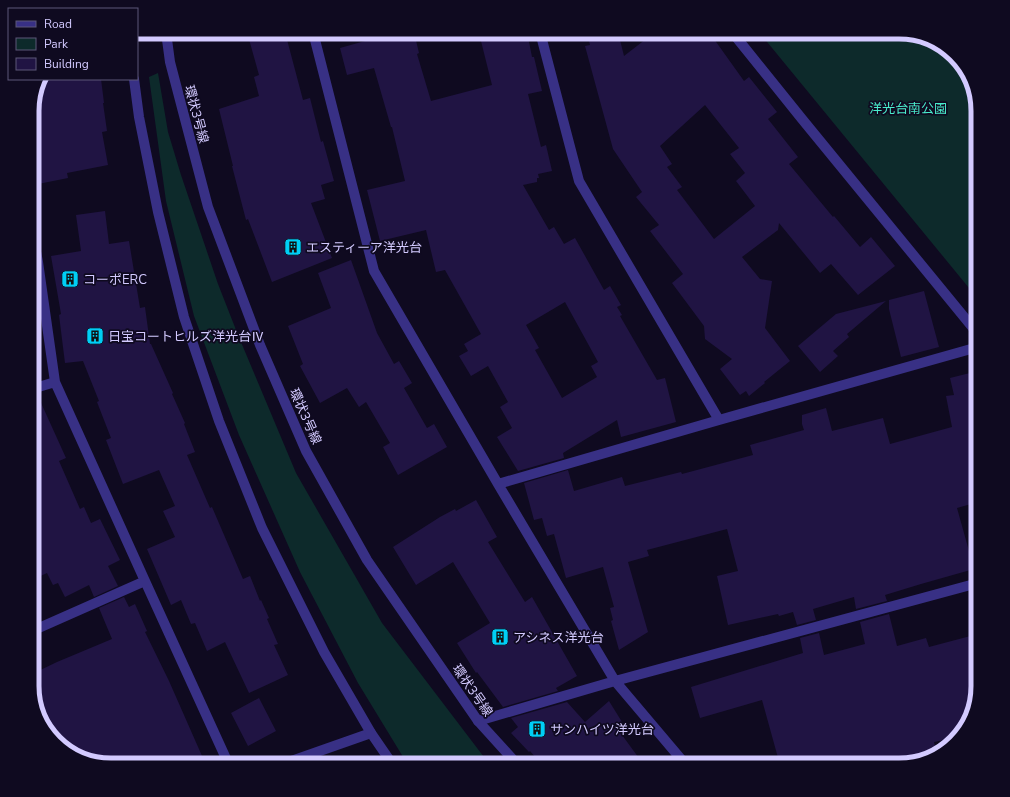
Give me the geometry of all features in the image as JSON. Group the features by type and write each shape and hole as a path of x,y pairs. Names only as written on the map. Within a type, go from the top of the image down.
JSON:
{"street":[{"name":"環状3号線","path":"167,39 170,62 208,207 260,345 306,451 367,560 478,721 512,758"},
{"path":"315,39 374,271 615,681 680,758"},
{"path":"542,39 579,181 719,420"},
{"path":"738,39 971,325"},
{"path":"134,80 139,117 158,212 184,317 219,421 262,528 324,652 371,732 388,758"},
{"path":"39,269 55,382 226,758"},
{"path":"498,484 971,349"},
{"path":"39,387 55,382"},
{"path":"39,628 145,581"},
{"path":"478,721 615,681 971,585"},
{"path":"299,758 371,732"}],"green space":[{"name":"洋光台南公園","path":"765,39 913,40 931,46 953,63 966,83 971,106 971,290"},
{"path":"158,73 168,132 218,284 296,473 382,623 485,758 404,758 358,683 300,572 239,435 194,316 166,201 149,77"}],"building":[{"path":"249,39 287,39 303,100 310,98 321,142 323,141 334,181 321,185 325,199 311,203 332,258 272,282 248,219 246,220 219,109 259,96 254,77 259,75"},
{"path":"372,39 416,39 419,53 417,54 431,101 492,85 481,41 489,39 528,39 542,91 528,94 541,147 546,145 552,171 538,174 539,178 537,178 537,182 523,185 549,230 554,227 564,244 575,238 604,290 610,286 621,305 617,307 622,315 620,316 657,380 665,378 676,422 621,437 617,420 563,453 564,458 518,471 497,437 512,428 500,407 508,402 488,366 471,376 459,356 468,351 464,344 481,334 445,270 436,272 426,230 380,241 367,190 405,181 392,127 374,68 347,75 340,48","holes":["565,302 598,362 591,366 597,377 562,398 535,350 539,348 526,325"]},
{"path":"589,39 620,39 624,56 646,39 714,39 744,81 749,77 777,112 768,119 798,157 789,164 860,247 871,237 895,266 858,295 831,264 820,273 779,223 778,230 742,257 760,279 772,281 765,328 790,361 749,396 746,391 740,395 720,369 732,359 705,339 704,326 672,283 683,274 650,231 659,225 636,197 642,192 613,149 585,46 590,45","holes":["705,105 739,148 730,154 745,173 736,181 755,206 714,239 677,190 682,187 667,167 672,164 660,146"]},
{"path":"46,80 101,80 107,131 102,132 108,165 67,173 68,178 39,184 39,106 44,83"},
{"path":"105,211 109,244 129,241 140,308 145,307 150,344 173,393 172,394 185,423 184,424 195,452 187,455 210,508 212,507 243,579 250,576 269,618 267,619 278,644 274,645 288,675 249,693 225,642 207,651 195,623 191,624 181,600 171,605 147,549 175,537 163,511 175,506 159,470 123,484 106,440 111,438 97,402 99,401 83,361 65,363 59,315 61,314 51,256 81,251 76,215"},
{"path":"351,260 377,333 394,364 399,361 412,383 404,388 427,428 434,424 447,447 398,475 383,447 390,443 366,402 359,407 347,388 320,403 300,366 303,364 288,326 331,308 318,273"},
{"path":"924,291 939,347 901,357 889,309 889,300"},
{"path":"886,301 847,334 849,337 833,351 838,356 820,372 798,346 836,314"},
{"path":"971,373 971,504 957,508 971,558 971,570 885,595 887,601 856,609 854,597 813,609 816,620 797,625 793,612 728,625 717,576 738,571 727,529 647,550 649,556 628,562 648,632 619,650 611,621 613,620 610,608 614,607 603,567 566,578 554,534 547,536 542,518 534,520 524,483 568,470 574,491 622,477 625,486 681,472 682,474 753,455 750,445 804,430 802,415 826,408 832,431 883,418 890,444 952,427 946,396 954,395 950,378"},
{"path":"39,398 66,458 59,461 80,509 84,507 91,523 100,519 120,560 108,566 118,586 94,597 89,585 65,597 58,583 53,585 47,573 39,577"},
{"path":"476,500 497,537 488,542 525,602 532,597 577,676 556,688 558,691 503,707 477,672 476,673 457,643 490,623 453,562 416,585 393,547 440,517 455,509 456,511"},
{"path":"124,597 129,607 135,604 147,631 145,632 169,681 203,758 97,757 83,753 67,743 54,730 46,718 41,705 39,671 112,639 99,608"},
{"path":"889,614 897,646 926,638 929,647 971,636 971,691 966,714 956,730 948,739 934,742 935,748 927,753 904,758 778,758 762,700 700,718 691,687 803,653 800,638 819,633 824,655 865,644 860,622"},
{"path":"259,698 276,731 248,746 231,713"},
{"path":"609,701 627,730 622,735 639,758 536,758 511,733 518,727 511,718 567,702 585,722"}],"place":[{"name":"エスティーア洋光台","path":"293,247"},
{"name":"コーポERC","path":"70,279"},
{"name":"日宝コートヒルズ洋光台Ⅳ","path":"95,336"},
{"name":"アシネス洋光台","path":"500,637"},
{"name":"サンハイツ洋光台","path":"537,729"}]}
